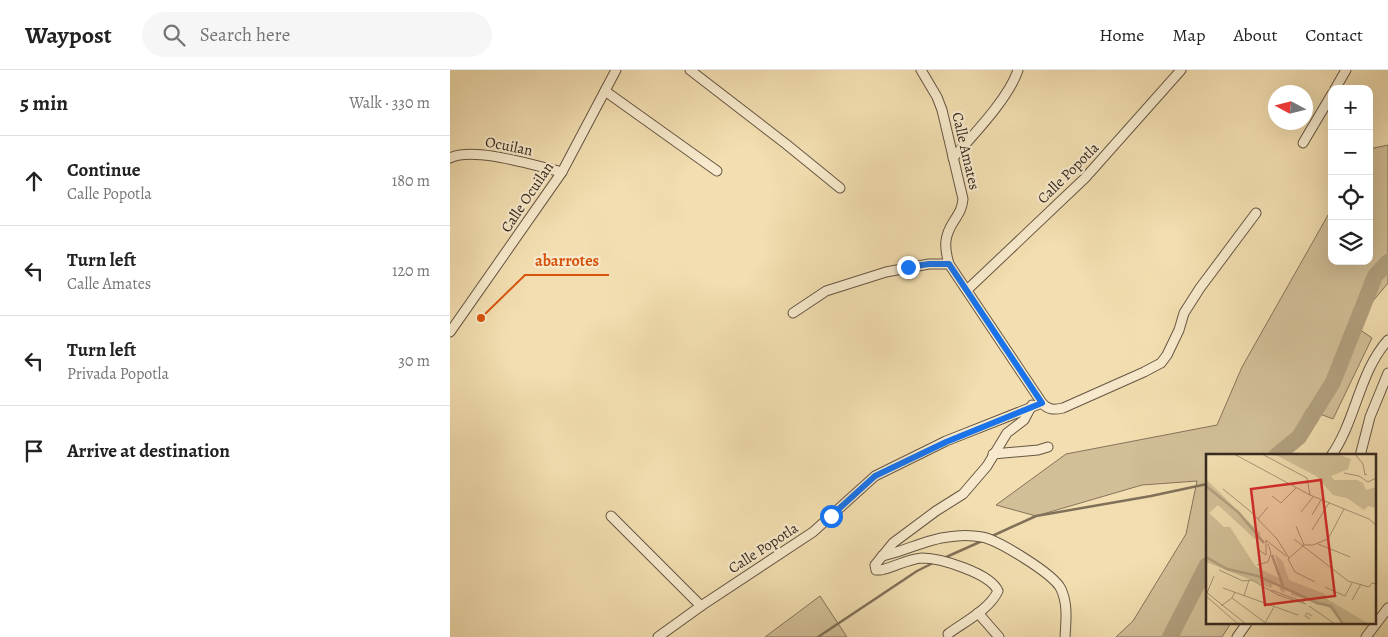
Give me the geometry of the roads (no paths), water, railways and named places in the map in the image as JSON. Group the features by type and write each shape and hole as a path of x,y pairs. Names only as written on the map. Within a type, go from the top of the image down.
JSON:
{"street":[{"name":"Calle Ocuilan","path":"450,332 562,172 616,70"},
{"path":"690,70 840,188"},
{"path":"953,158 1012,86 1018,70"},
{"name":"Calle Popotla","path":"967,290 1085,178 1182,70"},
{"path":"1337,85 1346,70"},
{"name":"Calle Amates","path":"924,71 942,110 963,199 962,206 945,238 945,251 949,264 1037,404"},
{"path":"605,91 717,171"},
{"path":"1303,143 1328,101"},
{"name":"Ocuilan","path":"451,156 479,154 562,172"},
{"path":"948,634 978,613 993,599 998,591 989,581 957,566 921,558 878,570 875,564 893,543 936,511 964,494 987,466 1006,434 1024,420 1037,404 1057,410 1161,363 1179,330 1184,313 1200,288 1256,213"},
{"path":"793,314 826,291 886,272 929,264 949,264"},
{"path":"1332,454 1351,417 1373,362 1388,340"},
{"path":"1361,454 1370,417 1388,373"},
{"name":"Calle Popotla","path":"658,637 701,606 813,532 875,476 946,442 1037,404"},
{"path":"993,454 1038,450 1048,447"},
{"path":"611,516 701,606"},
{"path":"882,556 947,536 984,537 998,543 1049,575 1060,586 1065,598 1067,614 1065,637"},
{"path":"1378,615 1388,608"},
{"path":"978,613 999,637"},
{"path":"1237,637 1246,624"},
{"path":"1366,637 1373,624"}],"waterway":[{"path":"1278,454 1299,437 1333,382 1375,276 1388,262"},
{"path":"990,537 1036,516 1206,484"},
{"path":"944,558 982,541"},
{"path":"818,637 917,571 935,562"},
{"path":"1170,637 1206,567"}],"place":[{"name":"abarrotes","path":"481,318"}]}
